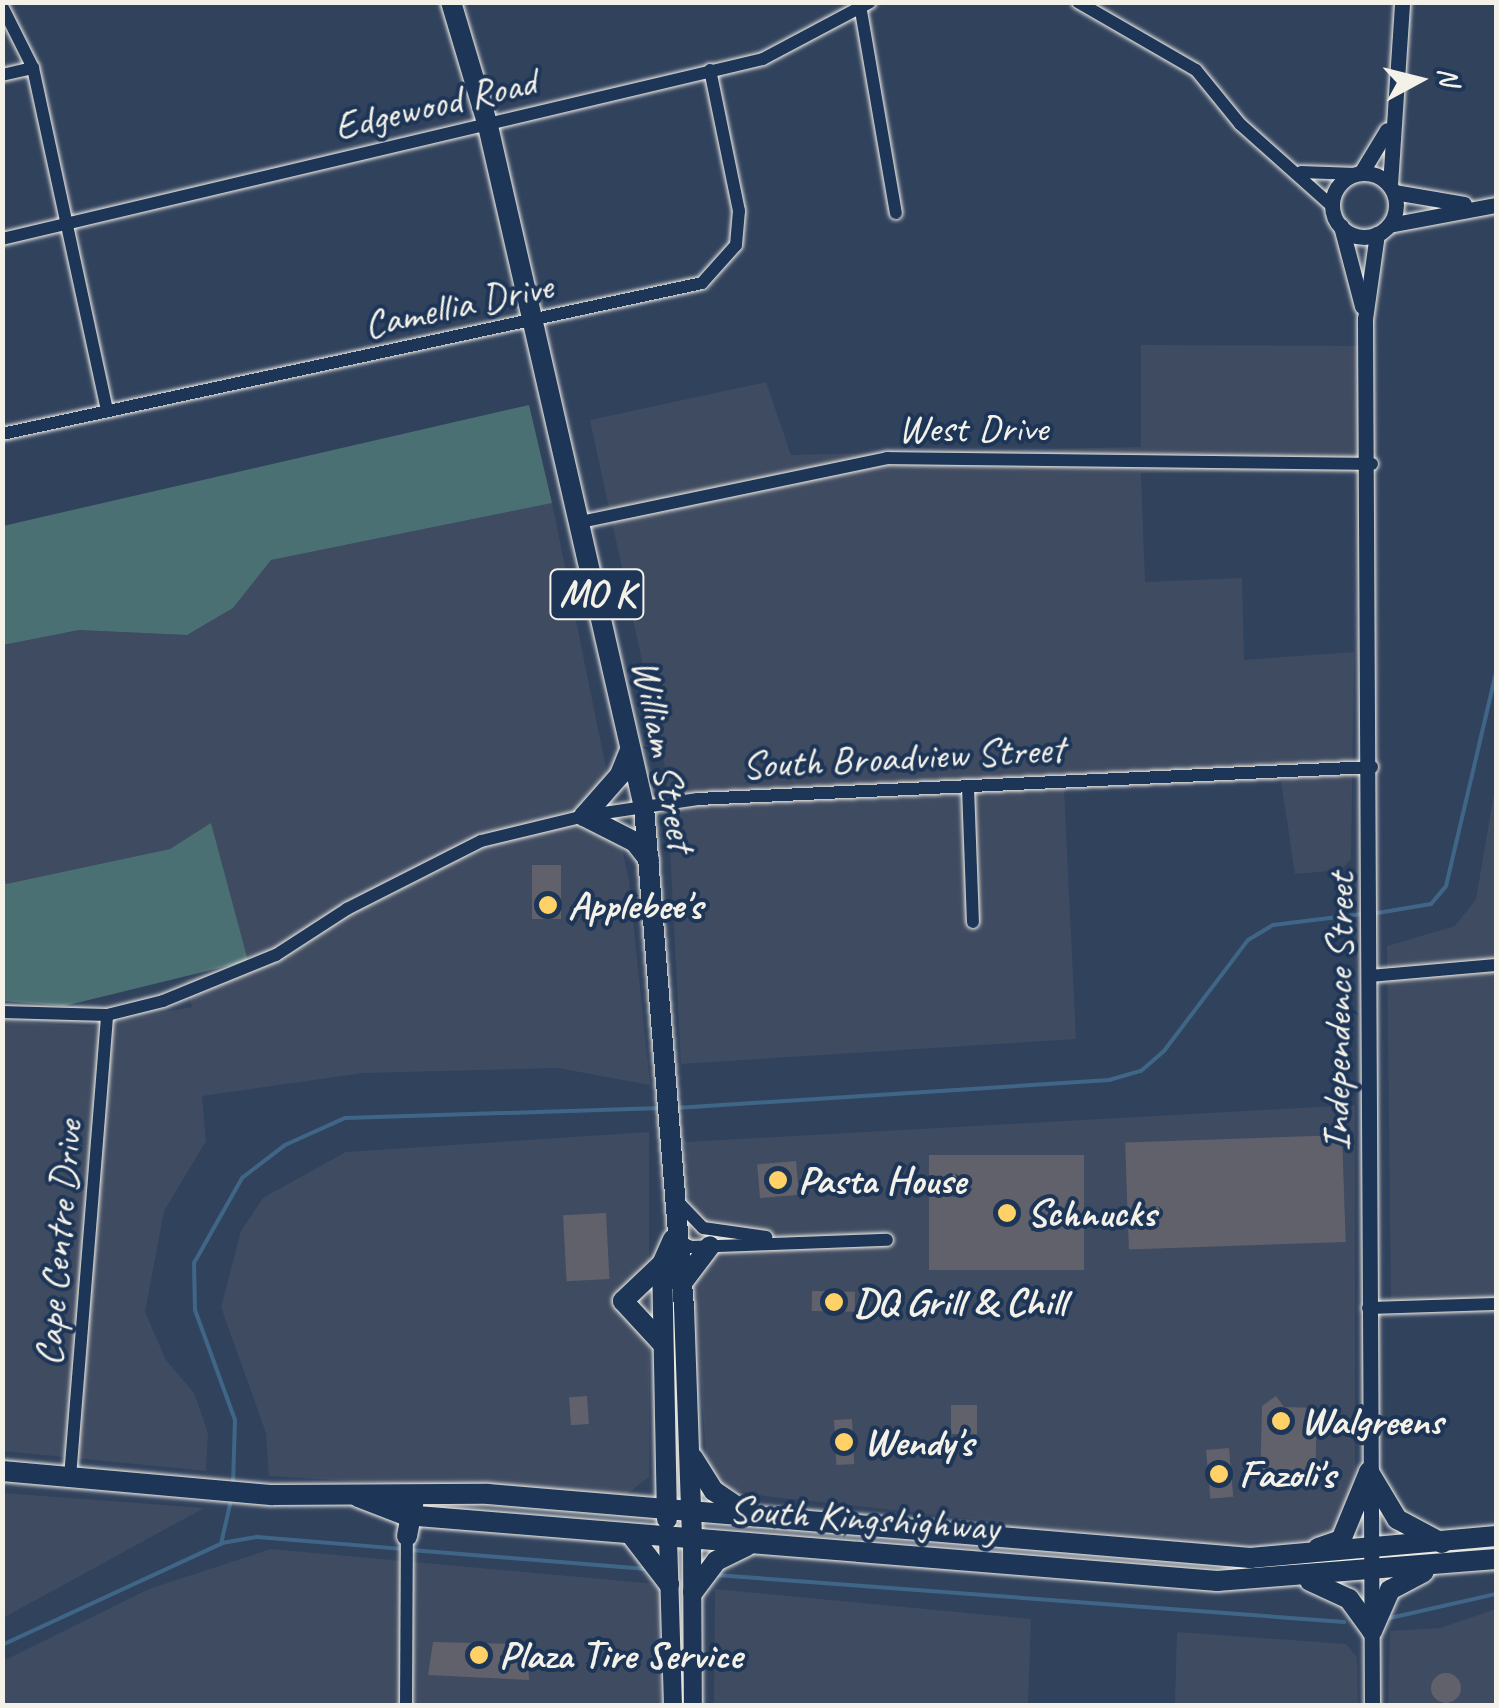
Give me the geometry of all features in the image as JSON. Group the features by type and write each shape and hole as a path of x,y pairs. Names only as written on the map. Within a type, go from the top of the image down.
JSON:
{"main road":[{"name":"William Street","path":"451,2 488,126 644,807 666,1068 672,1238 682,1284 691,1453 693,1706"},
{"path":"631,748 620,775 584,816 635,842 650,861"},
{"name":"William Street","path":"672,1238 662,1264 662,1343 673,1706"},
{"path":"682,1284 710,1246"},
{"path":"662,1264 623,1301 650,1322 662,1343"},
{"path":"691,1453 714,1491 754,1517"},
{"path":"622,1505 654,1486 666,1465"},
{"name":"South Kingshighway","path":"2,1471 273,1495 358,1497 436,1492 692,1510 1184,1554 1296,1555 1369,1561"},
{"path":"1369,1472 1397,1518 1444,1544"},
{"path":"1296,1555 1340,1540 1369,1472"},
{"path":"406,1525 436,1492"},
{"name":"South Kingshighway","path":"358,1497 406,1525 431,1517 1217,1581 1296,1578 1369,1561"},
{"path":"630,1534 669,1584"},
{"path":"1369,1561 1496,1536"},
{"path":"693,1592 716,1561 752,1544"},
{"path":"1369,1561 1440,1566 1496,1559"},
{"path":"1372,1631 1390,1590 1440,1566"},
{"path":"1296,1578 1349,1599 1372,1631"}],"street":[{"path":"1078,2 1196,70 1240,124 1299,172 1333,207 1341,226 1362,237 1492,205"},
{"path":"1383,230 1392,188 1392,117 1402,2"},
{"path":"2,6 33,68 107,411"},
{"name":"Edgewood Road","path":"2,239 763,59 865,7"},
{"path":"865,7 896,213"},
{"path":"2,75 33,68"},
{"name":"Camellia Drive","path":"2,434 534,324 702,283 722,266 736,245 740,210 710,70"},
{"path":"1333,207 1342,182 1358,173 1392,117"},
{"path":"1299,172 1358,173 1392,188 1492,205"},
{"name":"Independence Street","path":"1341,226 1366,319 1372,464 1368,1308 1372,1706"},
{"name":"Independence Street","path":"1366,319 1383,230"},
{"name":"West Drive","path":"581,522 887,458 1372,464"},
{"name":"South Broadview Street","path":"2,1012 107,1015 226,980 481,842 584,816 644,807 1372,766"},
{"path":"968,787 973,922"},
{"path":"1370,976 1496,965"},
{"name":"Cape Centre Drive","path":"70,1476 107,1015"},
{"path":"671,1192 702,1228 773,1240"},
{"path":"672,1238 710,1246 773,1240 887,1240"},
{"path":"1368,1308 1496,1304"},
{"path":"406,1525 406,1706"}],"shaded area":[{"path":"1141,345 1358,346 1360,471 1141,473 1145,582 1242,578 1244,660 1354,652 1351,859 1341,870 1295,874 1281,781 1064,790 1076,1039 681,1064 666,772 590,420 766,382 791,455 1141,447"},
{"path":"552,503 629,881 650,1085 558,1068 363,1073 202,1096 206,1141 164,1211 145,1312 166,1360 194,1393 208,1433 206,1471 3,1451 3,1021 89,1027 192,1007 186,980 248,962 211,824 170,849 5,884 3,645 79,630 187,635 233,608 271,560"},
{"path":"1496,782 1496,1300 1391,1302 1387,946 1455,926 1476,899"},
{"path":"1355,1105 1355,1472 1348,1517 1329,1540 1205,1544 764,1496 726,1488 707,1468 684,1142"},
{"path":"649,1132 649,1477 623,1497 269,1476 266,1433 221,1307 241,1231 263,1198 346,1152"},
{"path":"3,1493 204,1508 3,1618"},
{"path":"271,1549 657,1584 660,1705 3,1706 3,1661 149,1589"},
{"path":"715,1589 1031,1619 1028,1705 714,1705"},
{"path":"1496,1609 1496,1705 1388,1705 1390,1631 1440,1628"},
{"path":"1177,1632 1346,1644 1357,1657 1358,1705 1175,1705"}],"green space":[{"path":"529,405 552,503 271,560 233,608 187,635 79,630 3,645 3,526"},
{"path":"211,823 248,961 64,1006 3,1001 2,870 6,884 170,849"}],"building":[{"name":"Applebee's","path":"532,865 561,865 561,919 532,919"},
{"path":"1342,1135 1346,1242 1129,1250 1125,1143"},
{"name":"Schnucks","path":"929,1155 1084,1155 1084,1270 929,1270"},
{"name":"Pasta House","path":"796,1161 799,1195 760,1198 757,1164"},
{"path":"606,1213 609,1279 567,1281 563,1215"},
{"name":"DQ Grill & Chill","path":"812,1291 855,1292 855,1312 812,1311"},
{"path":"587,1396 589,1424 571,1425 569,1397"},
{"name":"Walgreens","path":"1276,1396 1284,1407 1317,1408 1315,1487 1260,1486 1262,1406"},
{"path":"951,1405 977,1405 977,1434 951,1434"},
{"name":"Wendy's","path":"852,1419 854,1464 836,1465 834,1420"},
{"name":"Fazoli's","path":"1229,1448 1233,1497 1210,1499 1206,1450"},
{"name":"Plaza Tire Service","path":"433,1642 527,1644 529,1680 428,1675"},
{"path":"1446,1673 1457,1677 1461,1688 1457,1699 1446,1703 1435,1699 1431,1688 1435,1677"}],"waterway":[{"path":"1371,914 1431,904 1446,886 1496,672"},
{"path":"676,1108 1109,1080 1141,1071 1164,1051 1248,940 1273,925 1362,914"},
{"path":"233,1486 235,1420 195,1310 194,1263 242,1178 285,1145 345,1118 662,1108"},
{"path":"2,1645 221,1544 231,1500"},
{"path":"222,1543 257,1537 402,1549"},
{"path":"411,1550 646,1569"},
{"path":"716,1575 1344,1622"},
{"path":"1390,1618 1496,1594"}],"place":[{"name":"Applebee's","path":"548,905"},
{"name":"Pasta House","path":"778,1180"},
{"name":"Schnucks","path":"1007,1213"},
{"name":"DQ Grill & Chill","path":"834,1302"},
{"name":"Walgreens","path":"1281,1421"},
{"name":"Wendy's","path":"844,1442"},
{"name":"Fazoli's","path":"1219,1474"},
{"name":"Plaza Tire Service","path":"479,1655"}]}
